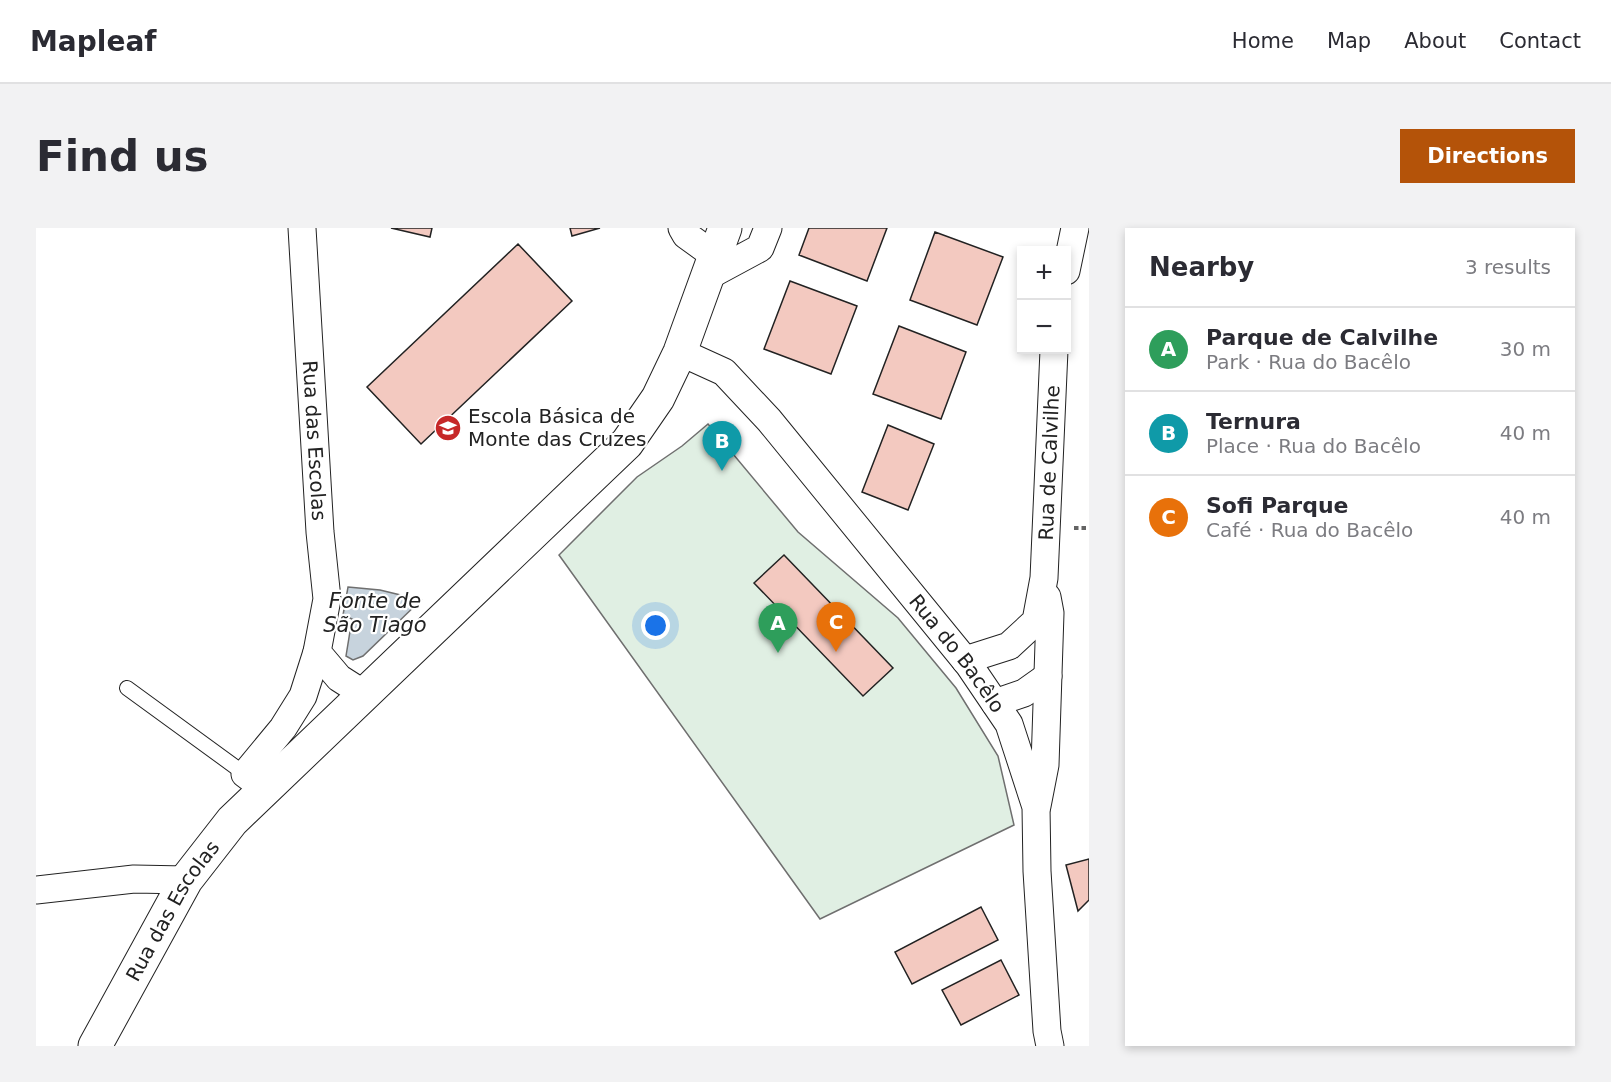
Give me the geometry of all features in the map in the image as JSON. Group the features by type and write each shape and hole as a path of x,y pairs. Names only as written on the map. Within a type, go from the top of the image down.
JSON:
{"street":[{"name":"Rua das Escolas","path":"95,1046 186,880 232,820 255,782 283,728 303,696 317,652 327,599 320,532 302,228"},
{"path":"682,228 686,235 716,254 760,248 768,228"},
{"path":"1071,247 1075,228"},
{"name":"Rua das Escolas","path":"255,782 364,694 627,443 658,399 680,352 716,254"},
{"name":"Rua do Bacêlo","path":"680,352 724,372 769,420 965,660 1009,724 1036,807 1039,904 1047,1031 1050,1046"},
{"name":"Rua de Calvilhe","path":"965,660 1009,646 1036,621 1044,578 1054,354"},
{"name":"Rua de Calvilhe","path":"1036,807 1045,765 1050,613 1044,578"},
{"path":"317,652 339,678 364,694"},
{"path":"995,703 1024,693 1048,675"},
{"path":"36,890 134,879 186,880"}],"lane":[{"path":"127,688 255,782"}],"green space":[{"path":"708,424 798,532 898,618 956,688 998,756 1014,825 820,919 559,555 637,477 682,446"}],"water":[{"name":"Fonte de São Tiago","path":"348,587 380,590 421,600 363,656 353,660 346,656 352,619 343,615"}],"building":[{"path":"391,228 432,228 430,237"},
{"path":"570,228 600,228 572,236"},
{"path":"809,228 887,228 867,281 799,255"},
{"path":"935,232 1003,257 977,325 910,300"},
{"path":"518,244 572,301 421,444 367,387"},
{"path":"790,281 857,306 831,374 764,349"},
{"path":"899,326 966,352 941,419 873,394"},
{"path":"888,425 934,444 908,510 862,492"},
{"path":"784,555 893,668 863,696 754,583"},
{"path":"1089,859 1089,900 1078,911 1066,865"},
{"path":"981,907 998,940 912,984 895,952"},
{"path":"1001,960 1019,995 961,1025 942,990"}],"place":[{"name":"Escola Básica de Monte das Cruzes","path":"448,428"},
{"name":"Ternura","path":"722,471"},
{"name":"Sofi Parque","path":"836,652"},
{"name":"Parque de Calvilhe","path":"778,653"}]}
